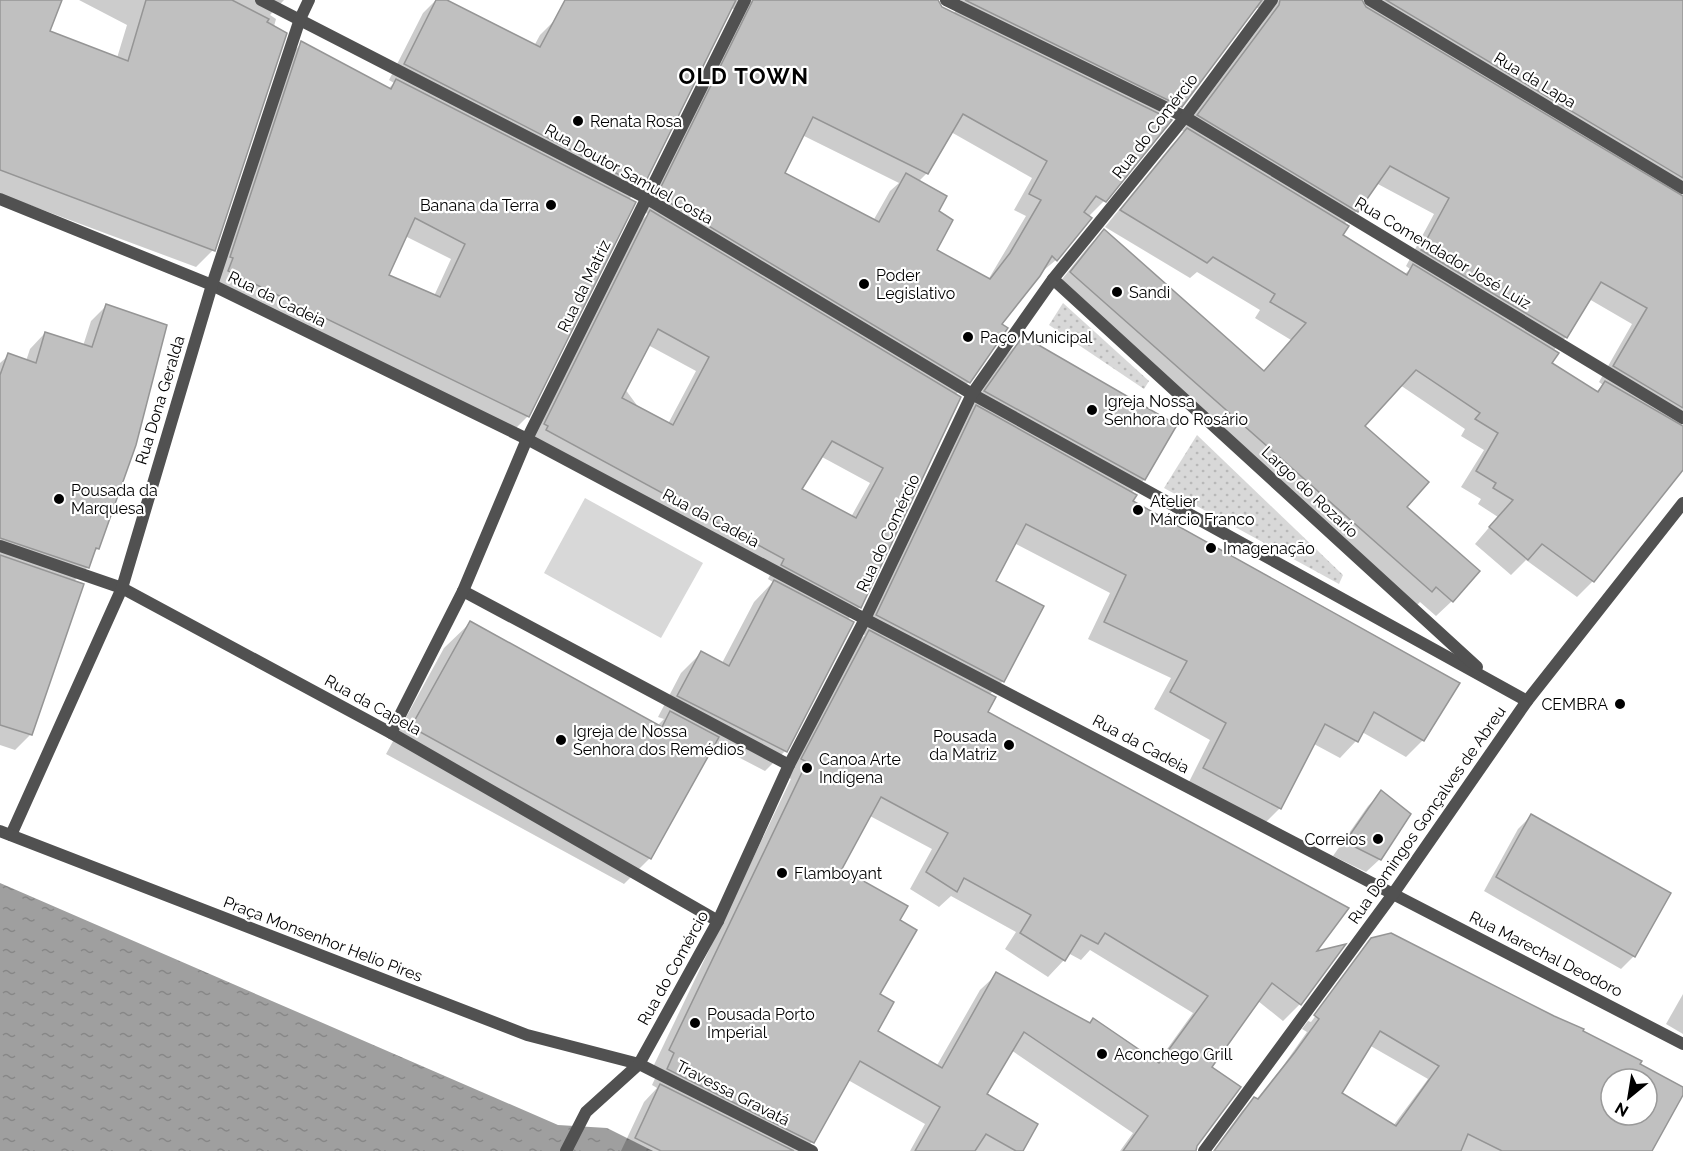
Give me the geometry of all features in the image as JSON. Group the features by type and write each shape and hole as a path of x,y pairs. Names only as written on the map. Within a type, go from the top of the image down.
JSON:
{"street":[{"name":"Rua Doutor Samuel Costa","path":"261,0 646,198 972,394"},
{"name":"Rua Dona Geralda","path":"5,833 122,588 212,285 300,19 309,0"},
{"name":"Rua da Matriz","path":"391,733 463,591 527,439 745,0"},
{"name":"Rua Comendador José Luiz","path":"946,0 1185,117 1683,418"},
{"name":"Rua do Comércio","path":"566,1151 586,1112 639,1064 718,921 789,765 865,619 972,394 1053,279 1185,117 1272,0"},
{"name":"Rua da Lapa","path":"1371,0 1683,188"},
{"name":"Rua da Cadeia","path":"0,199 212,285 527,439 865,619 1393,894"},
{"name":"Largo do Rozario","path":"1053,279 1492,681"},
{"name":"Largo do Rozario","path":"972,394 1527,701"},
{"name":"Rua Domingos Gonçalves de Abreu","path":"1204,1151 1393,894 1527,701 1683,503"},
{"name":"Rua da Capela","path":"0,546 122,588 391,733 718,921"},
{"path":"463,591 789,765"},
{"name":"Praça Monsenhor Helio Pires","path":"5,833 527,1035 639,1064"},
{"name":"Rua Marechal Deodoro","path":"1393,894 1683,1044"},
{"name":"Travessa Gravatá","path":"639,1064 812,1151"}],"shaded area":[{"path":"1063,303 1149,381 1144,389 1049,325"},
{"path":"1197,435 1343,575 1339,584 1164,488"},
{"path":"585,498 703,563 661,638 544,573"}],"water":[{"path":"0,883 558,1125 607,1128 653,1151 0,1151"}],"building":[{"path":"0,0 62,0 50,31 128,61 146,0 232,0 269,19 267,22 287,33 215,251 0,170"},
{"path":"436,0 447,0 540,47 565,0 736,0 643,187 404,64"},
{"path":"753,0 938,0 942,7 1172,120 1106,202 1096,196 1084,212 1092,218 1057,261 1052,256 1040,276 1002,324 1008,328 970,383 657,195","holes":["963,114 1047,161 1029,194 1041,200 1010,253 990,279 937,250 953,220 939,211 947,196 906,173 879,222 785,173 813,117 928,174"]},
{"path":"965,0 1262,0 1182,107"},
{"path":"1280,0 1362,0 1366,7 1683,196 1683,408 1613,366 1647,308 1601,282 1567,338 1421,250 1449,198 1390,166 1358,212 1197,115 1279,5"},
{"path":"1386,0 1683,0 1683,178"},
{"path":"301,41 391,89 396,79 636,202 529,417 228,271 233,258 230,257","holes":["415,218 465,244 440,297 389,275"]},
{"path":"1187,128 1349,226 1343,235 1407,275 1413,264 1559,353 1552,363 1598,392 1605,381 1683,426 1683,470 1594,582 1542,544 1528,560 1489,527 1513,500 1493,488 1496,483 1476,471 1498,433 1475,419 1480,413 1416,370 1365,426 1429,482 1407,507 1480,571 1453,602 1436,587 1432,592 1070,272 1104,229 1264,371 1306,323 1270,302 1275,294 1213,257 1207,263 1120,210"},
{"path":"650,210 961,397 861,608 781,565 784,559 546,430 548,426 544,424","holes":["658,329 709,357 673,425 622,398","832,441 883,468 856,518 802,489"]},
{"path":"106,304 167,325 136,445 99,549 96,548 89,568 0,538 0,375 8,353 36,363 45,332 92,347"},
{"name":"Igreja Nossa Senhora do Rosário","path":"1023,336 1177,425 1145,480 984,391"},
{"path":"976,405 1137,495 1133,501 1460,683 1424,741 1374,712 1358,742 1325,724 1281,809 1203,768 1226,723 1170,692 1187,661 1104,622 1126,575 1026,524 996,581 1044,606 1004,682 876,615"},
{"path":"0,555 84,584 32,735 0,725"},
{"path":"774,580 854,622 787,752 677,696 701,651 729,666"},
{"name":"Igreja de Nossa Senhora dos Remédios","path":"470,621 662,727 670,711 719,737 651,859 411,727"},
{"path":"869,630 996,697 988,712 1349,908 1317,951 1346,944 1301,1005 1272,983 1212,1067 1241,1087 1197,1146 1196,1151 1123,1151 1148,1116 1024,1032 987,1094 1038,1124 1023,1151 1016,1151 986,1134 975,1151 915,1151 940,1107 860,1061 814,1143 667,1069 674,1053 669,1050 807,762 801,759","holes":["881,797 948,833 926,872 957,892 964,878 1031,915 1020,933 1065,961 1081,935 1098,944 1105,933 1208,996 1159,1063 1093,1018 1090,1023 996,972 942,1068 878,1031 894,1002 880,994 917,930 900,920 908,906 842,869"]},
{"path":"1381,790 1411,814 1381,860 1345,842"},
{"path":"1531,814 1671,893 1635,957 1496,877"},
{"path":"1391,933 1584,1029 1583,1031 1642,1061 1640,1064 1646,1067 1599,1067 1599,1127 1659,1127 1659,1074 1683,1087 1683,1095 1652,1151 1502,1151 1468,1134 1461,1151 1214,1151 1254,1097 1258,1099 1295,1052 1319,1019 1314,1015 1371,938","holes":["1380,1031 1439,1066 1396,1126 1342,1093"]},
{"path":"660,1084 794,1151 661,1151 635,1138"}],"place":[{"name":"Renata Rosa","path":"578,121"},
{"name":"Banana da Terra","path":"551,205"},
{"name":"Poder Legislativo","path":"864,284"},
{"name":"Sandi","path":"1117,292"},
{"name":"Paço Municipal","path":"968,337"},
{"name":"Igreja Nossa Senhora do Rosário","path":"1092,410"},
{"name":"Pousada da Marquesa","path":"59,499"},
{"name":"Atelier Márcio Franco","path":"1138,510"},
{"name":"Imagenação","path":"1211,548"},
{"name":"CEMBRA","path":"1620,704"},
{"name":"Igreja de Nossa Senhora dos Remédios","path":"561,740"},
{"name":"Pousada da Matriz","path":"1009,745"},
{"name":"Canoa Arte Indígena","path":"807,768"},
{"name":"Correios","path":"1378,839"},
{"name":"Flamboyant","path":"782,873"},
{"name":"Pousada Porto Imperial","path":"695,1023"},
{"name":"Aconchego Grill","path":"1102,1054"}],"district":[{"name":"OLD TOWN","path":"744,76"}]}
